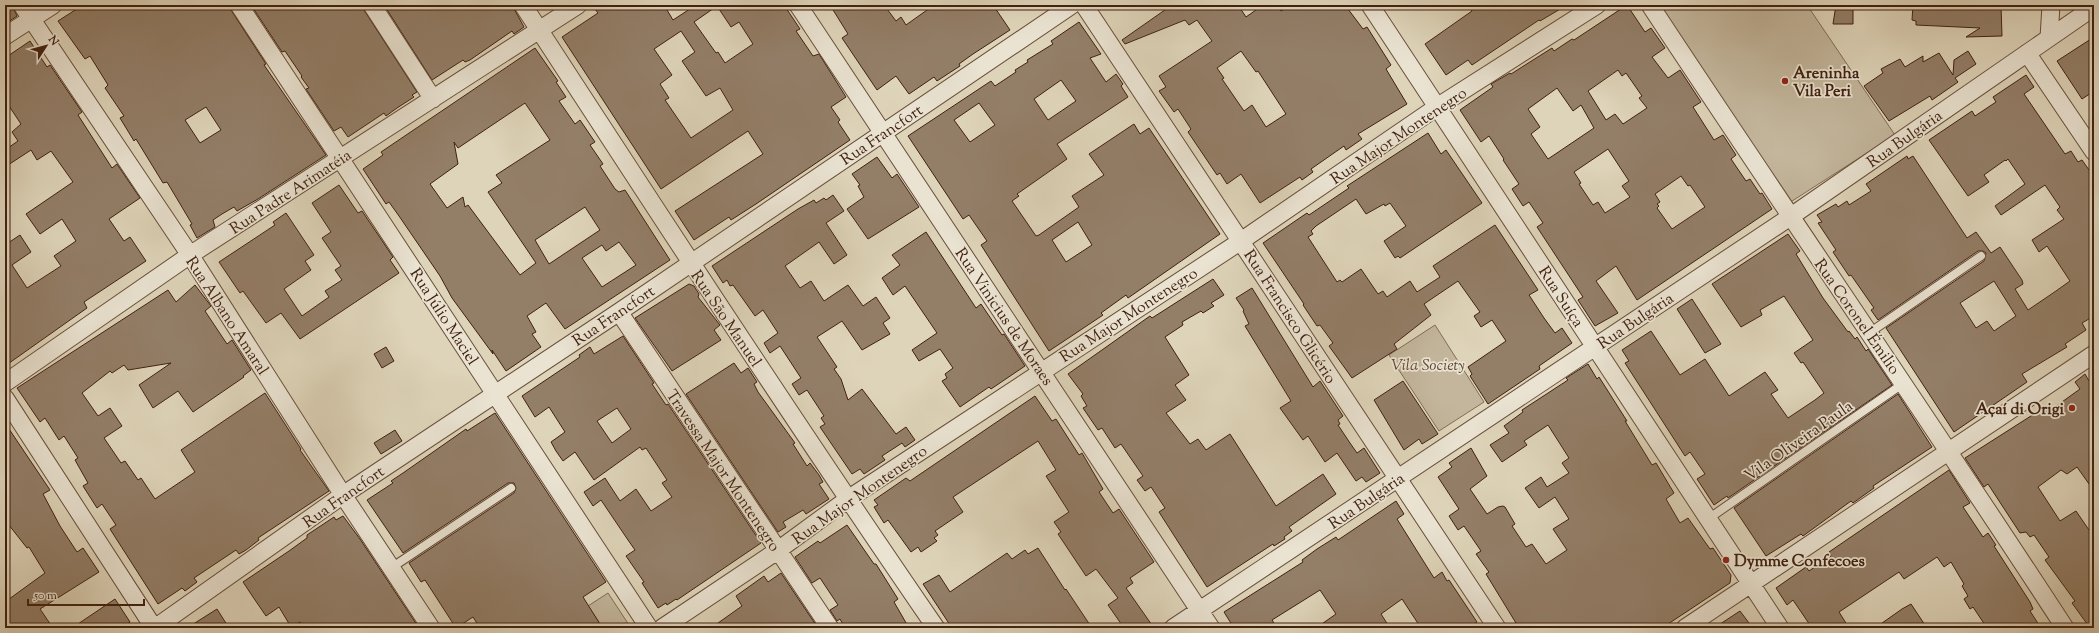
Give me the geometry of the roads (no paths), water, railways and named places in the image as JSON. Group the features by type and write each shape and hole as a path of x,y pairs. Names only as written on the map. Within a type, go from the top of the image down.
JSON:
{"street":[{"path":"5,36 26,12 53,5"},
{"name":"Rua Júlio Maciel","path":"239,5 496,393 649,628"},
{"path":"372,5 433,99"},
{"name":"Rua São Manuel","path":"523,5 690,262 936,628"},
{"name":"Rua Padre Arimatéia","path":"5,383 190,255 578,5"},
{"name":"Rua Vinicius de Moraes","path":"798,5 1211,628"},
{"name":"Rua Francfort","path":"154,628 343,495 619,312 690,262 884,133 1072,5"},
{"name":"Rua Francisco Glicério","path":"1084,5 1497,628"},
{"name":"Rua Suíça","path":"1370,5 1780,628"},
{"name":"Rua Major Montenegro","path":"662,628 777,551 848,499 1241,241 1437,107 1597,5"},
{"name":"Rua Coronel Émilio","path":"1650,5 1790,217 1949,450 2065,628"},
{"path":"2049,38 2051,5"},
{"name":"Rua Bulgária","path":"1174,628 1790,217 2094,7"},
{"name":"Rua Albano Amaral","path":"26,12 190,255 343,495 431,628"},
{"path":"2027,53 2094,152"},
{"name":"Travessa Major Montenegro","path":"619,312 777,551 830,628"},
{"path":"1685,628 2094,354"},
{"path":"5,398 154,628"}],"lane":[{"path":"1869,333 1981,256"},
{"name":"Vila Oliveira Paula","path":"1708,519 1904,383"},
{"path":"392,568 511,488"}],"place":[{"name":"Areninha Vila Peri","path":"1785,81"},
{"name":"Açaí di Origi","path":"2072,408"},
{"name":"Dymme Confecoes","path":"1726,560"}],"park label":[{"name":"Vila Society","path":"1428,364"}]}
